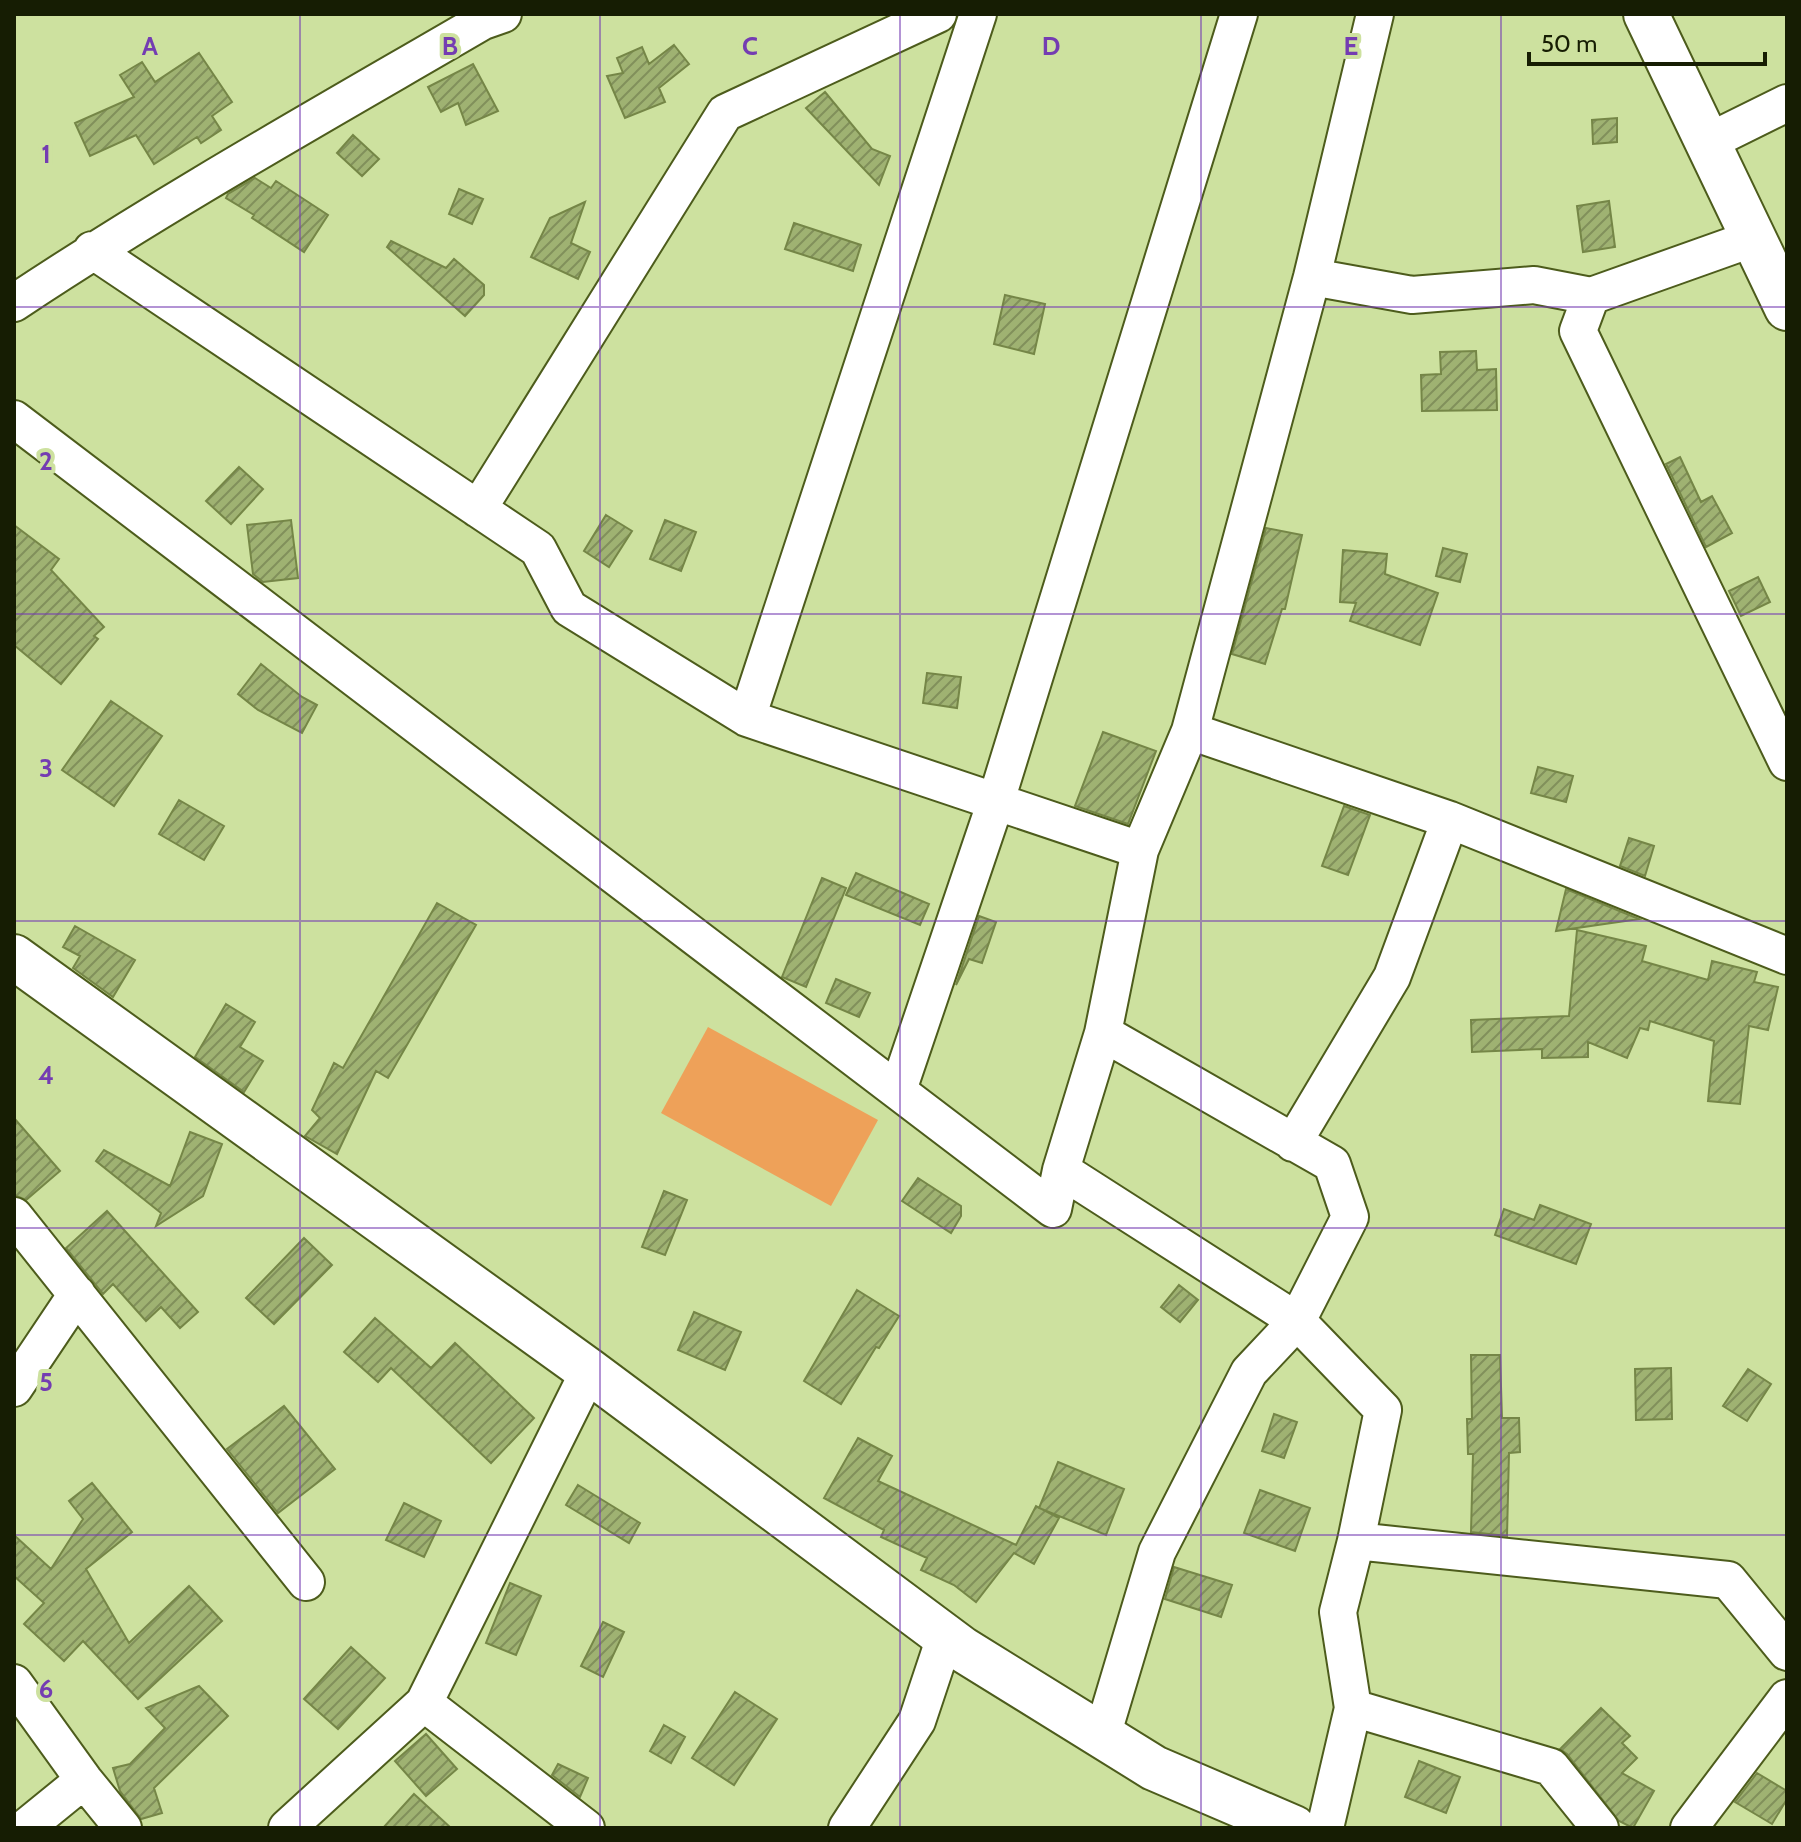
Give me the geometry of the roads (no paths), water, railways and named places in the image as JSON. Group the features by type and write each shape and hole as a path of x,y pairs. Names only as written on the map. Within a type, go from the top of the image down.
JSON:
{"street":[{"path":"14,303 92,250 483,21 503,14"},
{"path":"478,509 725,113 938,14"},
{"path":"747,718 978,14"},
{"path":"898,1090 996,801 1239,14"},
{"path":"14,419 1053,1209 1061,1170 1103,1033 1140,850 1190,731 1312,277 1375,14"},
{"path":"1646,14 1787,308"},
{"path":"1708,142 1787,103"},
{"path":"1312,277 1412,295 1534,285 1591,296 1754,238"},
{"path":"92,250 538,549 569,608 747,718 1140,850"},
{"path":"1591,296 1578,331 1787,762"},
{"path":"1190,731 1450,820 1787,956"},
{"path":"1293,1143 1392,977 1450,820"},
{"path":"14,957 589,1371 945,1637 1154,1768 1292,1828"},
{"path":"1102,1736 1157,1552 1249,1372 1297,1321 1350,1217 1332,1164 1103,1033"},
{"path":"1061,1170 1297,1321 1383,1410 1338,1612 1353,1708 1325,1828"},
{"path":"14,1216 306,1582"},
{"path":"14,1388 77,1294"},
{"path":"287,1828 424,1703 589,1371"},
{"path":"1356,1541 1728,1580 1787,1652"},
{"path":"847,1828 917,1721 945,1637"},
{"path":"14,1683 123,1828"},
{"path":"1689,1828 1787,1698"},
{"path":"424,1703 586,1828"},
{"path":"1353,1708 1551,1767 1600,1828"},
{"path":"25,1828 84,1780"}]}
